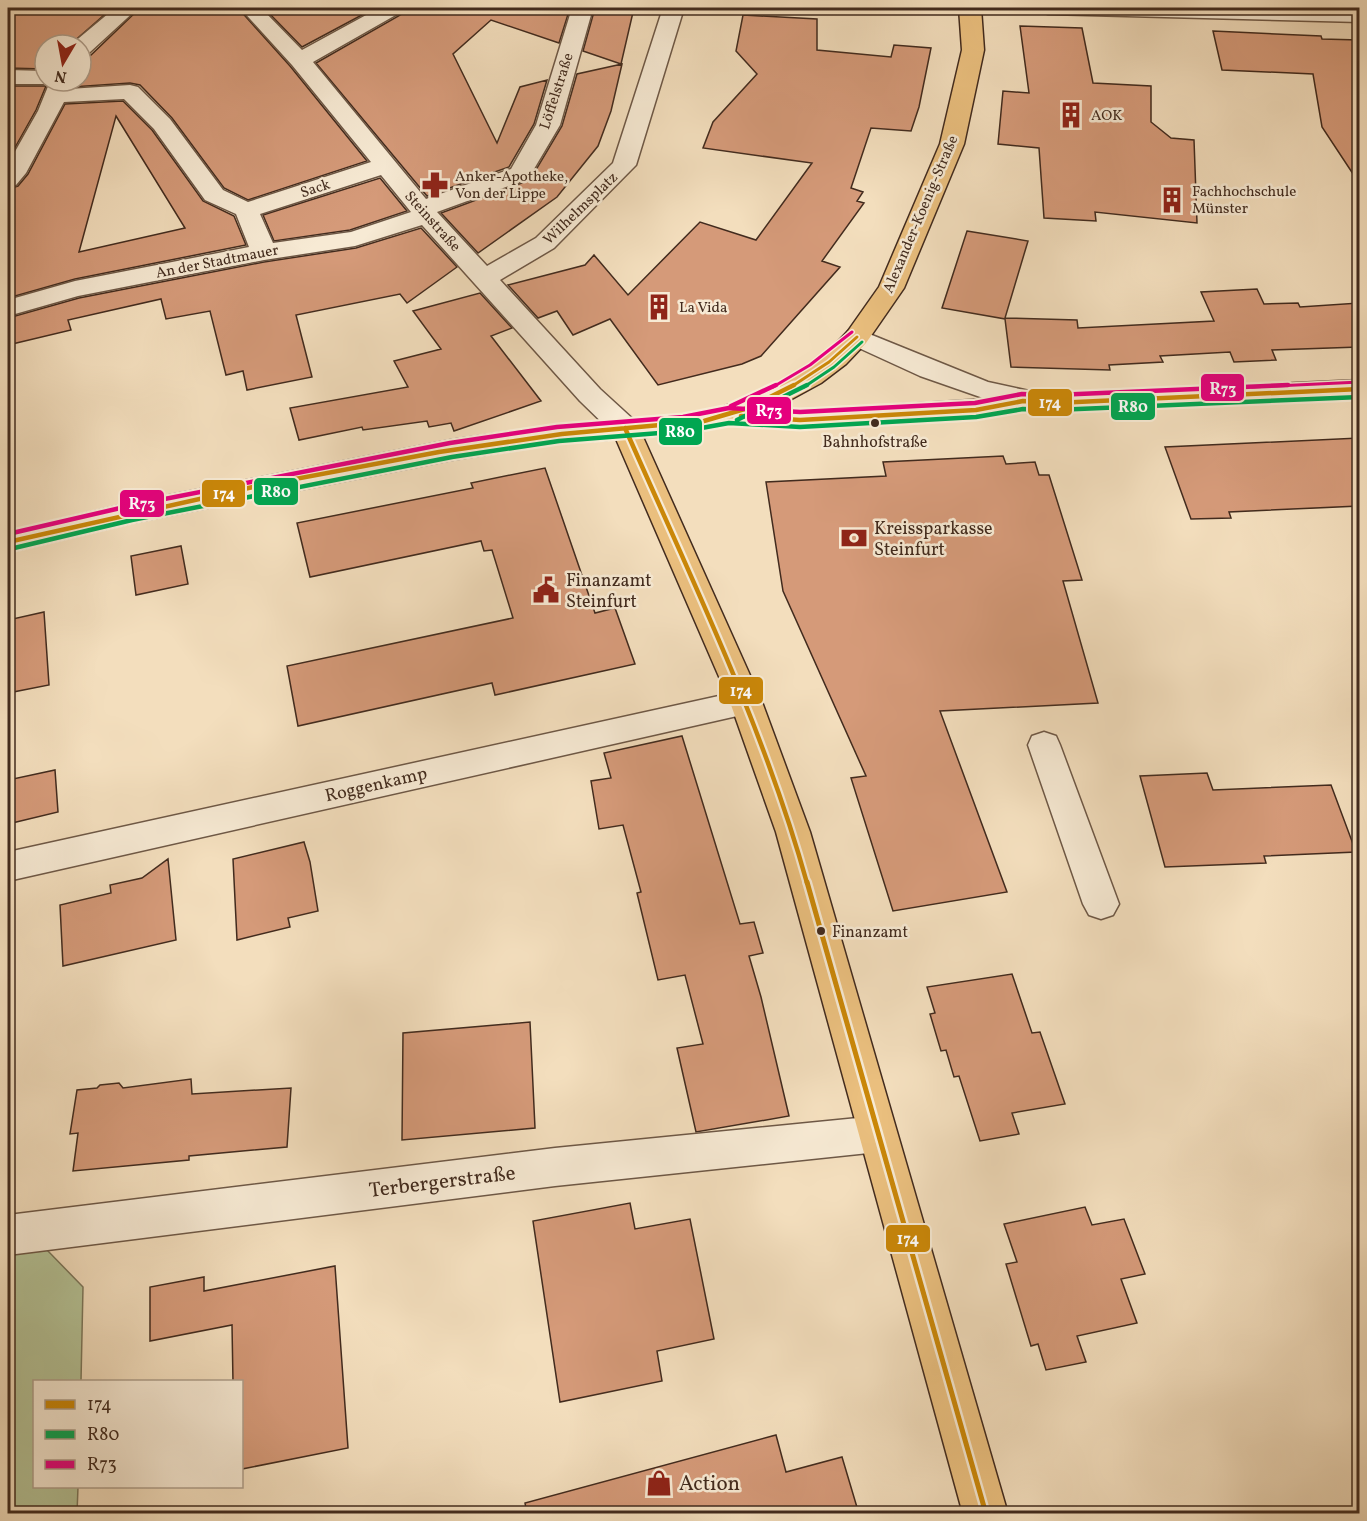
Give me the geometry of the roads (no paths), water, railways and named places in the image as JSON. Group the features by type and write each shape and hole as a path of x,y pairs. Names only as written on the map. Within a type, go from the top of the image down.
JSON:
{"main road":[{"name":"Alexander-Koenig-Straße","path":"8,542 130,513 451,450 558,434 684,424 729,415 778,395 811,377 837,358 857,337 891,288 952,144 973,50 970,8"},
{"path":"625,428 746,702 793,832 986,1514"}],"street":[{"path":"93,38 128,8"},
{"name":"Steinstraße","path":"250,8 300,60 424,212 590,395 625,428"},
{"path":"300,60 394,8"},
{"name":"Löffelstraße","path":"424,212 520,174 548,125 583,8"},
{"name":"Wilhelmsplatz","path":"486,278 545,243 624,165 674,8"},
{"path":"1048,8 1359,16"},
{"path":"8,77 33,81"},
{"path":"93,89 130,92 162,124 214,195 246,210 264,252"},
{"path":"8,180 14,174 50,93"},
{"name":"Sack","path":"246,210 384,165"},
{"name":"An der Stadtmauer","path":"8,308 75,289 264,252 355,239 424,212"},
{"path":"857,337 956,381 1023,400 1056,403 1359,389"},
{"path":"729,415 800,420 976,410 1023,400"},
{"name":"Roggenkamp","path":"8,867 746,702"},
{"path":"1044,745 1101,904"},
{"name":"Terbergerstraße","path":"8,1235 555,1167 878,1134"}],"place":[{"name":"AOK","path":"1071,115"},
{"name":"Anker-Apotheke, Von der Lippe","path":"435,185"},
{"name":"Fachhochschule Münster","path":"1172,200"},
{"name":"La Vida","path":"659,307"},
{"name":"Bahnhofstraße","path":"875,423"},
{"name":"Kreissparkasse Steinfurt","path":"854,538"},
{"name":"Finanzamt Steinfurt","path":"546,590"},
{"name":"Finanzamt","path":"821,931"},
{"name":"Action","path":"659,1483"}]}
